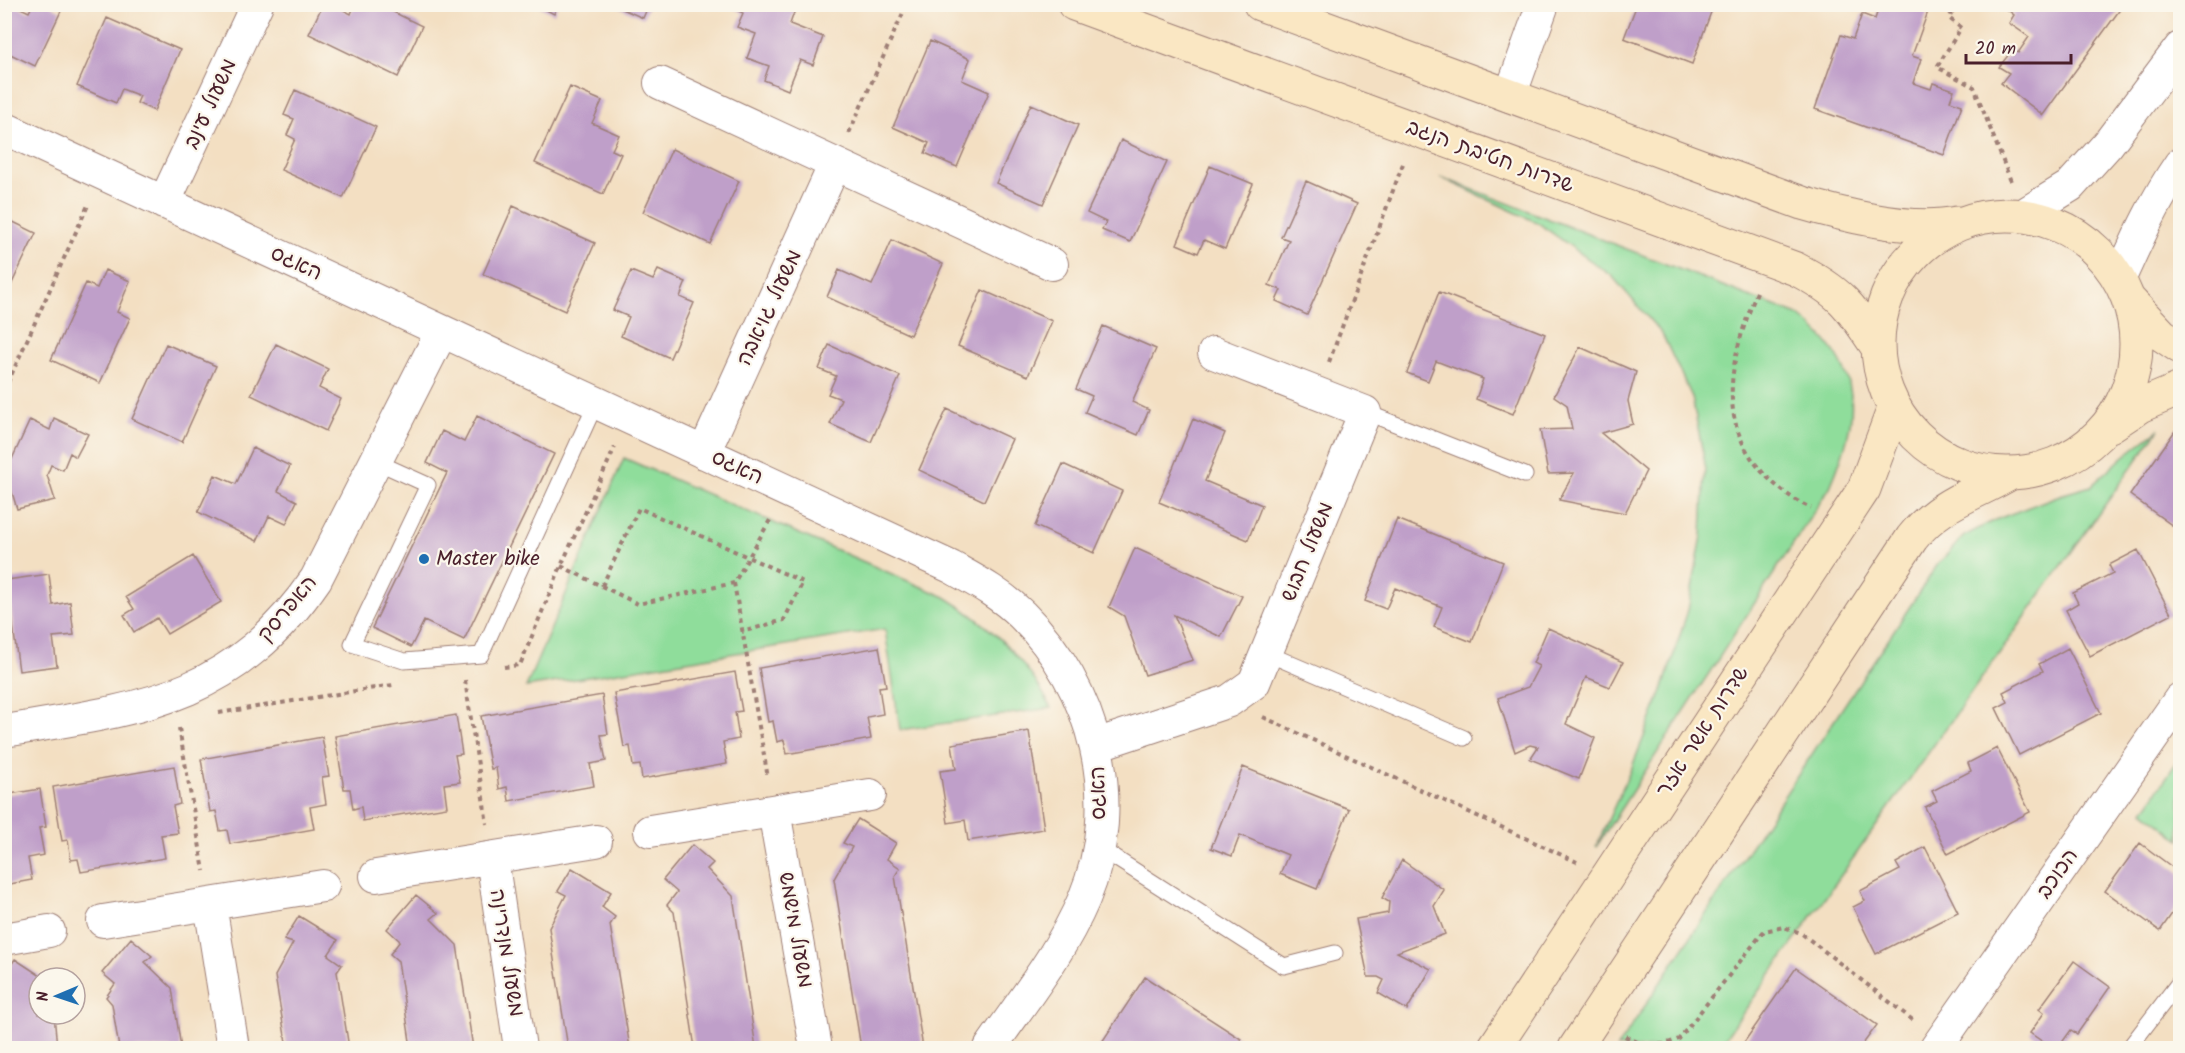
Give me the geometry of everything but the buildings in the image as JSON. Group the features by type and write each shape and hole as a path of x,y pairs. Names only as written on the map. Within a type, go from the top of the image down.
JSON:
{"street":[{"name":"משעול עינב","path":"165,203 257,4"},
{"name":"שדרות חטיבת הנגב","path":"1074,4 1796,269 1835,292 1858,316 1878,348"},
{"path":"1260,4 1821,209 1857,218 1945,226 2002,214 2024,215 2062,227 2095,249 2123,290 2162,335 2181,347"},
{"path":"1510,96 1543,4"},
{"path":"2024,215 2070,186 2108,144 2181,48"},
{"path":"660,83 1052,264"},
{"name":"האגס","path":"4,128 951,567 988,587 1022,614 1050,645 1073,681 1090,720 1100,763 1102,807 1098,847 1085,897 1062,943 990,1048"},
{"name":"משעול גויאבה","path":"704,453 835,164"},
{"path":"2101,432 2114,417 2124,400 2135,360 2134,318 2123,290 2148,218 2167,183 2181,164"},
{"path":"1962,222 1927,242 1912,255 1890,288 1879,327 1878,348 1881,369 1894,408 1919,438 1952,461 1990,472 2032,471 2070,457 2101,432 2140,406 2181,388"},
{"name":"האפרסק","path":"4,731 132,709 174,696 216,676 240,660 282,624 316,579 442,331"},
{"path":"1214,353 1365,412"},
{"name":"שדרות אשר אזר","path":"1494,1048 1869,479 1894,408"},
{"name":"משעול חבוש","path":"1096,745 1229,701 1254,683 1365,412"},
{"path":"1575,1048 1912,538 1929,520 1949,505 2011,473"},
{"name":"הכוכב","path":"1942,1046 2181,699"},
{"path":"650,831 870,795"},
{"name":"משעול מישמש","path":"774,811 816,1048"},
{"path":"376,876 596,841"},
{"name":"משעול מנדרינה","path":"492,858 520,1048"},
{"path":"103,921 323,886"},
{"path":"210,904 233,1048"},
{"path":"4,939 49,931"}],"lane":[{"path":"377,462 429,485 352,644 404,661 481,655 596,403"},
{"path":"1365,412 1526,475"},
{"path":"1266,653 1464,738"},
{"path":"1098,847 1284,966 1335,953"},
{"path":"2129,1048 2181,981"}],"path":[{"path":"835,164 907,4"},
{"path":"1957,4 1949,18 1961,28 1937,67 1974,87 2024,215"},
{"path":"1318,393 1416,129"},
{"path":"4,391 103,174"},
{"path":"1772,260 1744,324 1735,355 1731,384 1732,412 1740,438 1753,463 1775,485 1805,506 1841,523"},
{"path":"498,668 520,664 561,566 628,418"},
{"path":"774,811 734,583 786,490"},
{"path":"602,586 639,508 802,582 784,621 742,632"},
{"path":"561,566 638,604 734,583"},
{"path":"464,674 492,858"},
{"path":"212,714 395,685"},
{"path":"174,696 210,904"},
{"path":"1229,701 1608,876"},
{"path":"1595,1018 1638,1043 1661,1046 1679,1039 1764,931 1784,927 1801,933 1942,1046"}],"green space":[{"path":"1440,177 1798,315 1820,334 1836,353 1846,373 1851,393 1851,414 1847,437 1830,487 1596,847 1632,767 1663,688 1688,610 1702,536 1705,464 1692,397 1662,334 1612,276 1538,223"},
{"path":"2159,429 1718,1048 1617,1048 1938,564 1964,536 1995,520 2060,495 2091,486"},
{"path":"624,458 945,597 978,619 1006,645 1031,674 1051,708 900,730 885,629 526,687"},
{"path":"2180,757 2180,840 2144,811"}],"place":[{"name":"Master bike","path":"424,559"}]}
